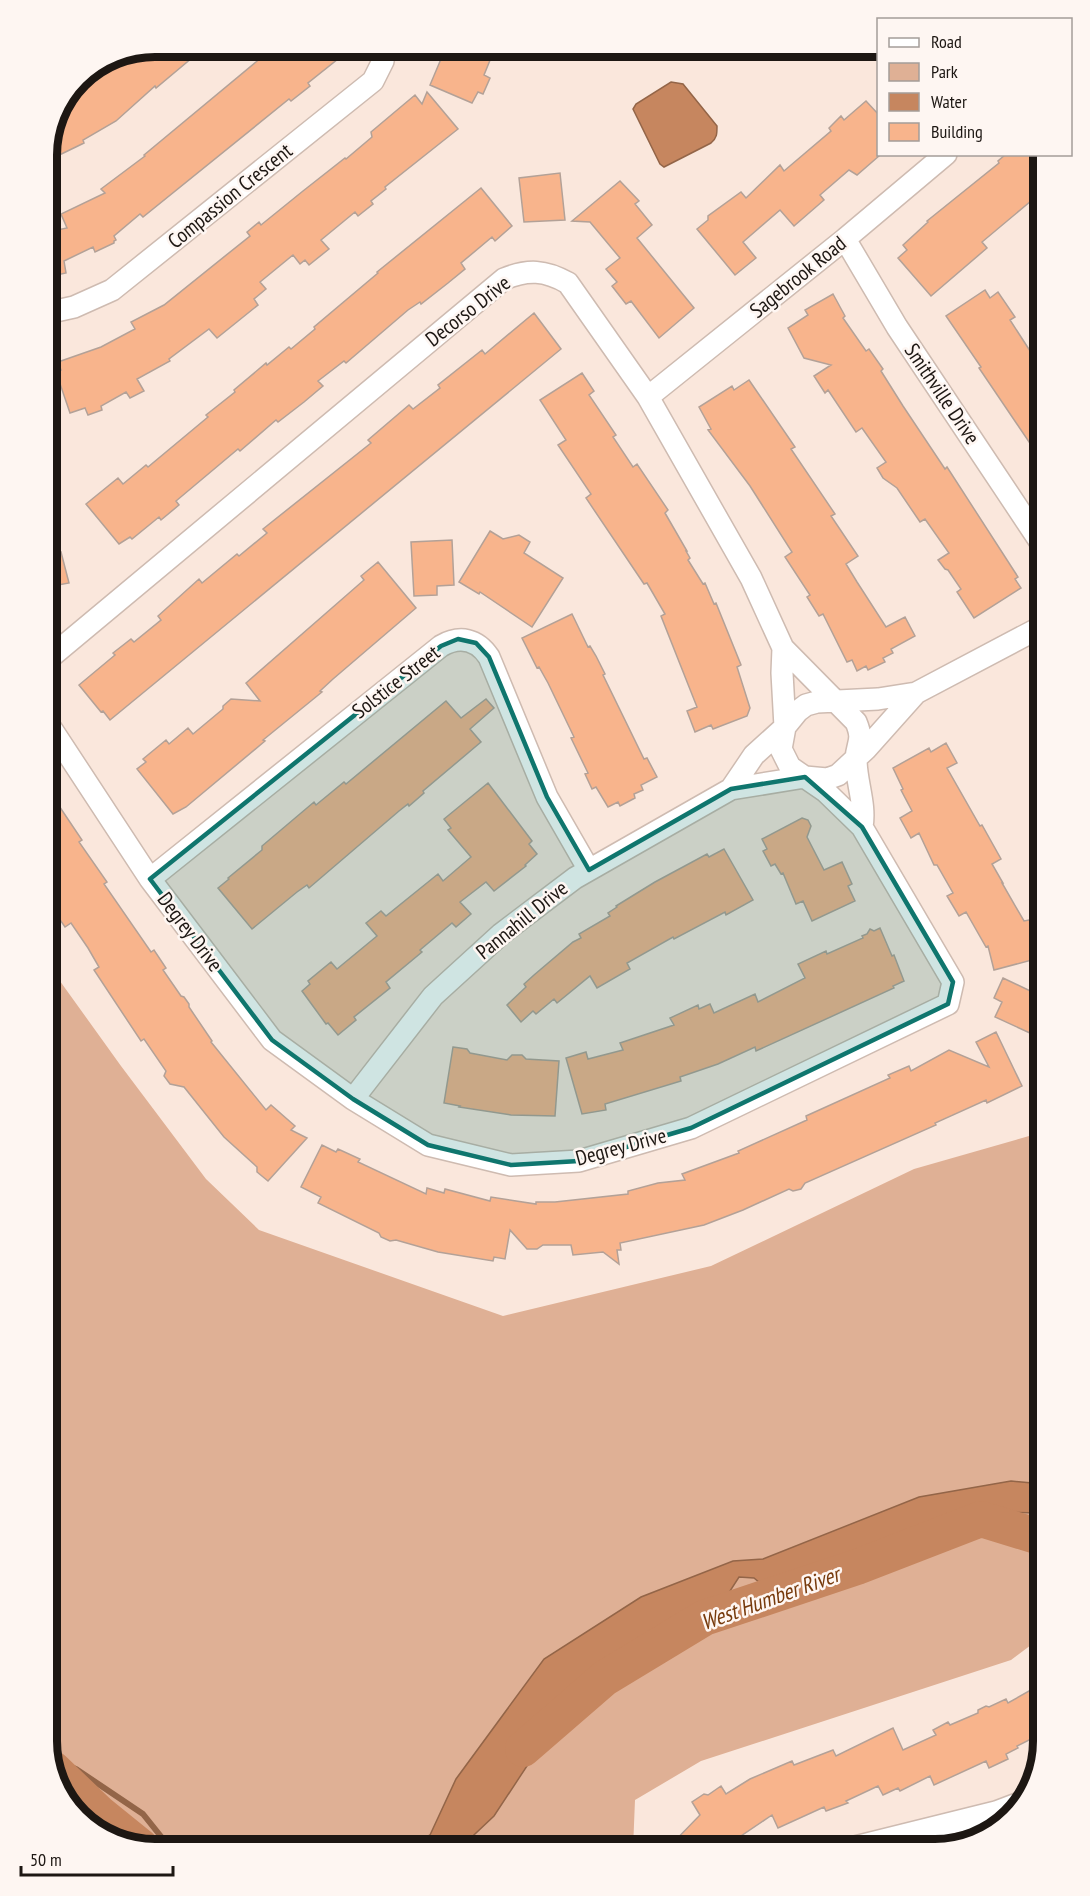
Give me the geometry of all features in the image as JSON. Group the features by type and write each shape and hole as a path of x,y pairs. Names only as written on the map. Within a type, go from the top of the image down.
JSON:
{"street":[{"name":"Compassion Crescent","path":"57,311 74,307 112,290 373,81 384,57"},
{"name":"Sagebrook Road","path":"648,397 845,239 944,156"},
{"name":"Smithville Drive","path":"845,239 898,329 1033,530"},
{"name":"Decorso Drive","path":"57,652 504,279 520,272 537,271 554,274 568,283 648,397 751,578 783,648 785,727"},
{"name":"Pannahill Drive","path":"731,789 754,755 806,705 818,702 878,699 916,693 1033,632"},
{"name":"Solstice Street","path":"150,879 441,646 458,639 476,643 489,657 547,797 589,870"},
{"path":"783,648 856,722 861,734 856,758"},
{"name":"Pannahill Drive","path":"353,1100 433,996 501,934 575,878 731,789 805,777 827,779 838,775 916,693"},
{"path":"785,727 781,748 790,767 805,777"},
{"name":"Degrey Drive","path":"57,737 150,879 272,1040 353,1100 428,1145 511,1165 579,1161 691,1128 948,1004 953,982 862,827 831,797 805,777"},
{"name":"Degrey Drive","path":"856,758 863,807 862,827"},
{"path":"890,1839 1007,1808"}],"highlighted area":[{"path":"458,639 476,643 489,657 547,797 589,870 731,789 805,777 862,827 953,982 948,1004 691,1128 579,1161 511,1165 428,1145 353,1099 272,1040 150,879 441,646"}],"green space":[{"path":"57,977 206,1179 259,1230 503,1316 711,1266 914,1169 1033,1135 1033,1644 1011,1660 701,1761 635,1800 633,1839 148,1839 123,1834 100,1823 73,1796 62,1773 57,1741"}],"water":[{"path":"671,82 683,84 717,126 717,131 716,138 711,143 664,167 660,164 633,109 636,104"},
{"path":"1011,1481 1033,1483 1033,1513 993,1512 932,1526 768,1590 754,1578 739,1577 723,1602 651,1631 583,1681 494,1816 470,1839 423,1839 430,1835 456,1779 544,1659 641,1597 733,1561 763,1559 919,1497"}],"building":[{"path":"155,57 193,57 156,88 155,86 116,121 83,140 84,143 57,156 60,129 67,111 84,88 97,80 95,78 123,62"},
{"path":"262,57 340,57 308,83 310,86 291,101 289,99 143,217 140,214 114,236 116,240 114,243 95,252 93,247 64,261 66,273 57,275 57,230 67,228 61,214 105,193 101,189"},
{"path":"436,57 491,57 484,75 490,78 483,94 478,92 472,103 430,85 441,59"},
{"path":"427,92 458,129 385,187 386,189 371,201 373,204 358,216 355,212 321,240 329,249 309,265 305,260 300,264 293,255 260,282 266,289 254,299 258,305 217,338 209,329 169,359 170,361 137,379 144,391 130,398 126,392 101,406 102,410 88,415 85,408 70,413 57,375 57,372 61,370 58,362 101,347 135,329 131,322 164,305 250,236 247,232 259,222 261,225 346,159 372,137 371,132 415,95 422,104"},
{"path":"866,101 877,113 877,156 879,156 857,175 849,170 820,195 824,200 794,226 780,210 743,242 756,258 735,275 697,229 708,220 708,216 741,192 746,198 780,165 784,171 831,131 829,128 841,116 844,120"},
{"path":"1004,156 1033,156 1033,203 1031,201 982,242 987,248 931,296 898,258 907,250 903,245 927,221 999,163 998,161"},
{"path":"560,173 565,220 524,222 519,178"},
{"path":"620,181 639,201 635,204 652,225 637,238 694,308 659,338 631,301 626,304 612,286 617,282 606,269 620,258 590,222 572,221"},
{"path":"481,188 512,226 495,241 492,237 461,263 465,269 448,283 421,304 420,302 408,310 346,363 344,361 318,381 323,386 278,422 276,420 240,451 238,449 176,501 179,505 161,520 159,517 132,539 130,537 119,544 86,504 118,478 123,484 146,465 148,467 208,417 206,415 266,363 267,365 289,347 291,349 377,272"},
{"path":"985,290 990,298 998,292 1015,317 1010,320 1033,355 1033,448 979,368 981,367 946,316"},
{"path":"833,294 845,316 843,318 866,351 869,349 883,369 881,371 903,406 945,469 947,467 1018,577 1015,579 1021,588 974,618 957,592 961,589 938,560 949,553 925,519 920,522 897,488 883,478 877,468 886,462 862,428 856,432 828,390 825,393 814,376 831,365 804,358 788,328 808,315 805,310"},
{"path":"534,313 561,349 110,720 103,711 101,712 79,685 115,655 113,653 131,639 134,642 161,620 158,616 199,579 202,583 267,533 263,529 371,443 368,440 409,405 413,409 440,388 438,385 482,350 485,354"},
{"path":"582,373 594,391 589,395 616,435 613,437 633,467 637,464 668,510 665,513 687,551 690,558 688,560 703,584 705,583 714,604 716,603 741,665 737,667 750,708 747,716 713,729 711,725 695,732 687,711 697,707 661,616 665,614 647,583 644,584 586,498 591,494 558,445 566,440 540,400"},
{"path":"749,380 795,447 791,449 835,514 831,516 858,556 846,564 886,627 905,617 915,636 891,649 893,653 883,658 885,662 868,670 866,666 857,671 852,660 847,662 823,614 819,616 807,597 810,595 785,557 792,552 750,486 708,430 711,429 699,407 732,386 734,390"},
{"path":"490,531 503,539 519,535 530,542 524,553 563,578 532,627 480,592 479,594 459,582"},
{"path":"452,540 454,585 437,586 437,595 414,596 411,542"},
{"path":"57,550 58,553 61,552 69,583 57,585"},
{"path":"378,562 416,608 333,679 320,691 322,692 263,740 265,741 186,807 173,814 137,769 146,762 143,759 166,740 169,744 188,728 193,734 223,709 223,706 231,699 260,701 246,683 364,580 361,576"},
{"path":"572,614 588,647 590,646 605,674 603,675 644,759 647,758 657,777 641,785 643,790 634,794 635,798 620,806 618,802 608,807 596,787 592,789 585,774 588,773 571,738 574,737 548,683 539,667 537,668 522,638"},
{"path":"486,699 494,708 470,729 481,742 423,791 424,793 409,806 408,804 399,811 309,888 307,885 297,892 252,929 218,888 228,878 314,802 316,805 344,782 346,784 446,701 461,718"},
{"path":"946,743 957,763 947,768 1001,859 992,864 1024,921 1033,919 1033,960 994,970 988,946 986,947 966,912 959,916 947,896 953,893 937,865 934,865 919,833 911,838 900,818 912,811 893,768 929,748 931,752"},
{"path":"488,783 532,841 529,844 537,854 526,866 494,891 486,882 460,902 471,914 456,927 452,923 420,950 422,952 386,982 390,988 354,1017 356,1020 338,1035 328,1023 326,1024 302,991 310,984 308,981 331,962 337,969 377,936 366,923 381,911 386,916 438,874 443,881 471,857 448,830 451,828 444,819"},
{"path":"57,803 82,840 79,842 107,882 104,884 151,952 154,950 166,968 163,970 189,1004 211,1042 266,1110 271,1105 295,1126 291,1130 307,1138 268,1181 257,1172 257,1167 224,1137 184,1087 170,1084 164,1076 166,1071 144,1039 141,1041 94,970 99,967 88,948 71,923 65,927 57,915"},
{"path":"802,818 808,820 811,826 807,837 824,870 842,862 852,884 848,886 855,901 812,921 803,901 796,904 783,873 781,874 775,864 771,866 763,851 767,849 762,839"},
{"path":"724,849 753,900 726,915 725,912 674,939 673,937 627,963 630,969 597,988 590,976 557,1003 554,999 536,1014 533,1011 521,1022 507,1005 526,987 524,984 573,942 581,938 579,934 610,916 608,913 616,906 707,854 709,857"},
{"path":"880,928 904,981 893,986 894,988 756,1051 755,1047 718,1064 680,1077 681,1081 605,1104 606,1110 582,1114 566,1058 586,1052 588,1059 623,1050 620,1043 674,1025 670,1018 698,1005 699,1009 710,1004 714,1013 755,994 758,1002 805,978 798,964 863,938 862,936 870,929 874,931"},
{"path":"1003,978 1033,992 1033,1034 995,1017 1002,1002 994,998"},
{"path":"996,1032 1022,1086 987,1103 986,1100 935,1123 936,1125 805,1183 801,1189 793,1191 789,1189 704,1225 620,1243 621,1250 617,1250 619,1264 603,1252 573,1255 571,1245 543,1245 537,1249 527,1249 510,1230 505,1259 494,1257 493,1261 438,1252 396,1240 390,1241 381,1237 379,1233 318,1203 321,1197 301,1187 322,1145 360,1159 358,1162 426,1194 427,1188 444,1193 445,1189 490,1201 491,1197 536,1204 536,1202 628,1194 628,1191 658,1183 685,1180 682,1174 739,1153 738,1151 807,1120 806,1116 890,1078 888,1075 909,1066 911,1071 949,1050 989,1067 976,1042"},
{"path":"453,1047 467,1049 470,1053 507,1060 512,1055 522,1055 526,1059 559,1061 555,1116 511,1115 444,1103"},
{"path":"1033,1689 1033,1738 1006,1754 1008,1759 989,1768 986,1761 934,1785 930,1776 900,1791 898,1788 883,1795 878,1786 846,1801 848,1803 826,1811 824,1807 778,1828 772,1815 741,1836 743,1839 677,1839 700,1815 692,1802 721,1786 726,1794 750,1779 792,1761 794,1765 833,1750 836,1756 893,1728 903,1750 936,1735 933,1730 948,1722 950,1725 978,1713 978,1710 986,1706 989,1707 1006,1699 1008,1703"}],"waterway":[{"name":"West Humber River","path":"523,1749 605,1678 704,1618 857,1567 981,1519 1033,1535"},
{"path":"60,1762 76,1769 143,1814 163,1839"},
{"name":"West Humber River","path":"65,1781 126,1835"}]}
